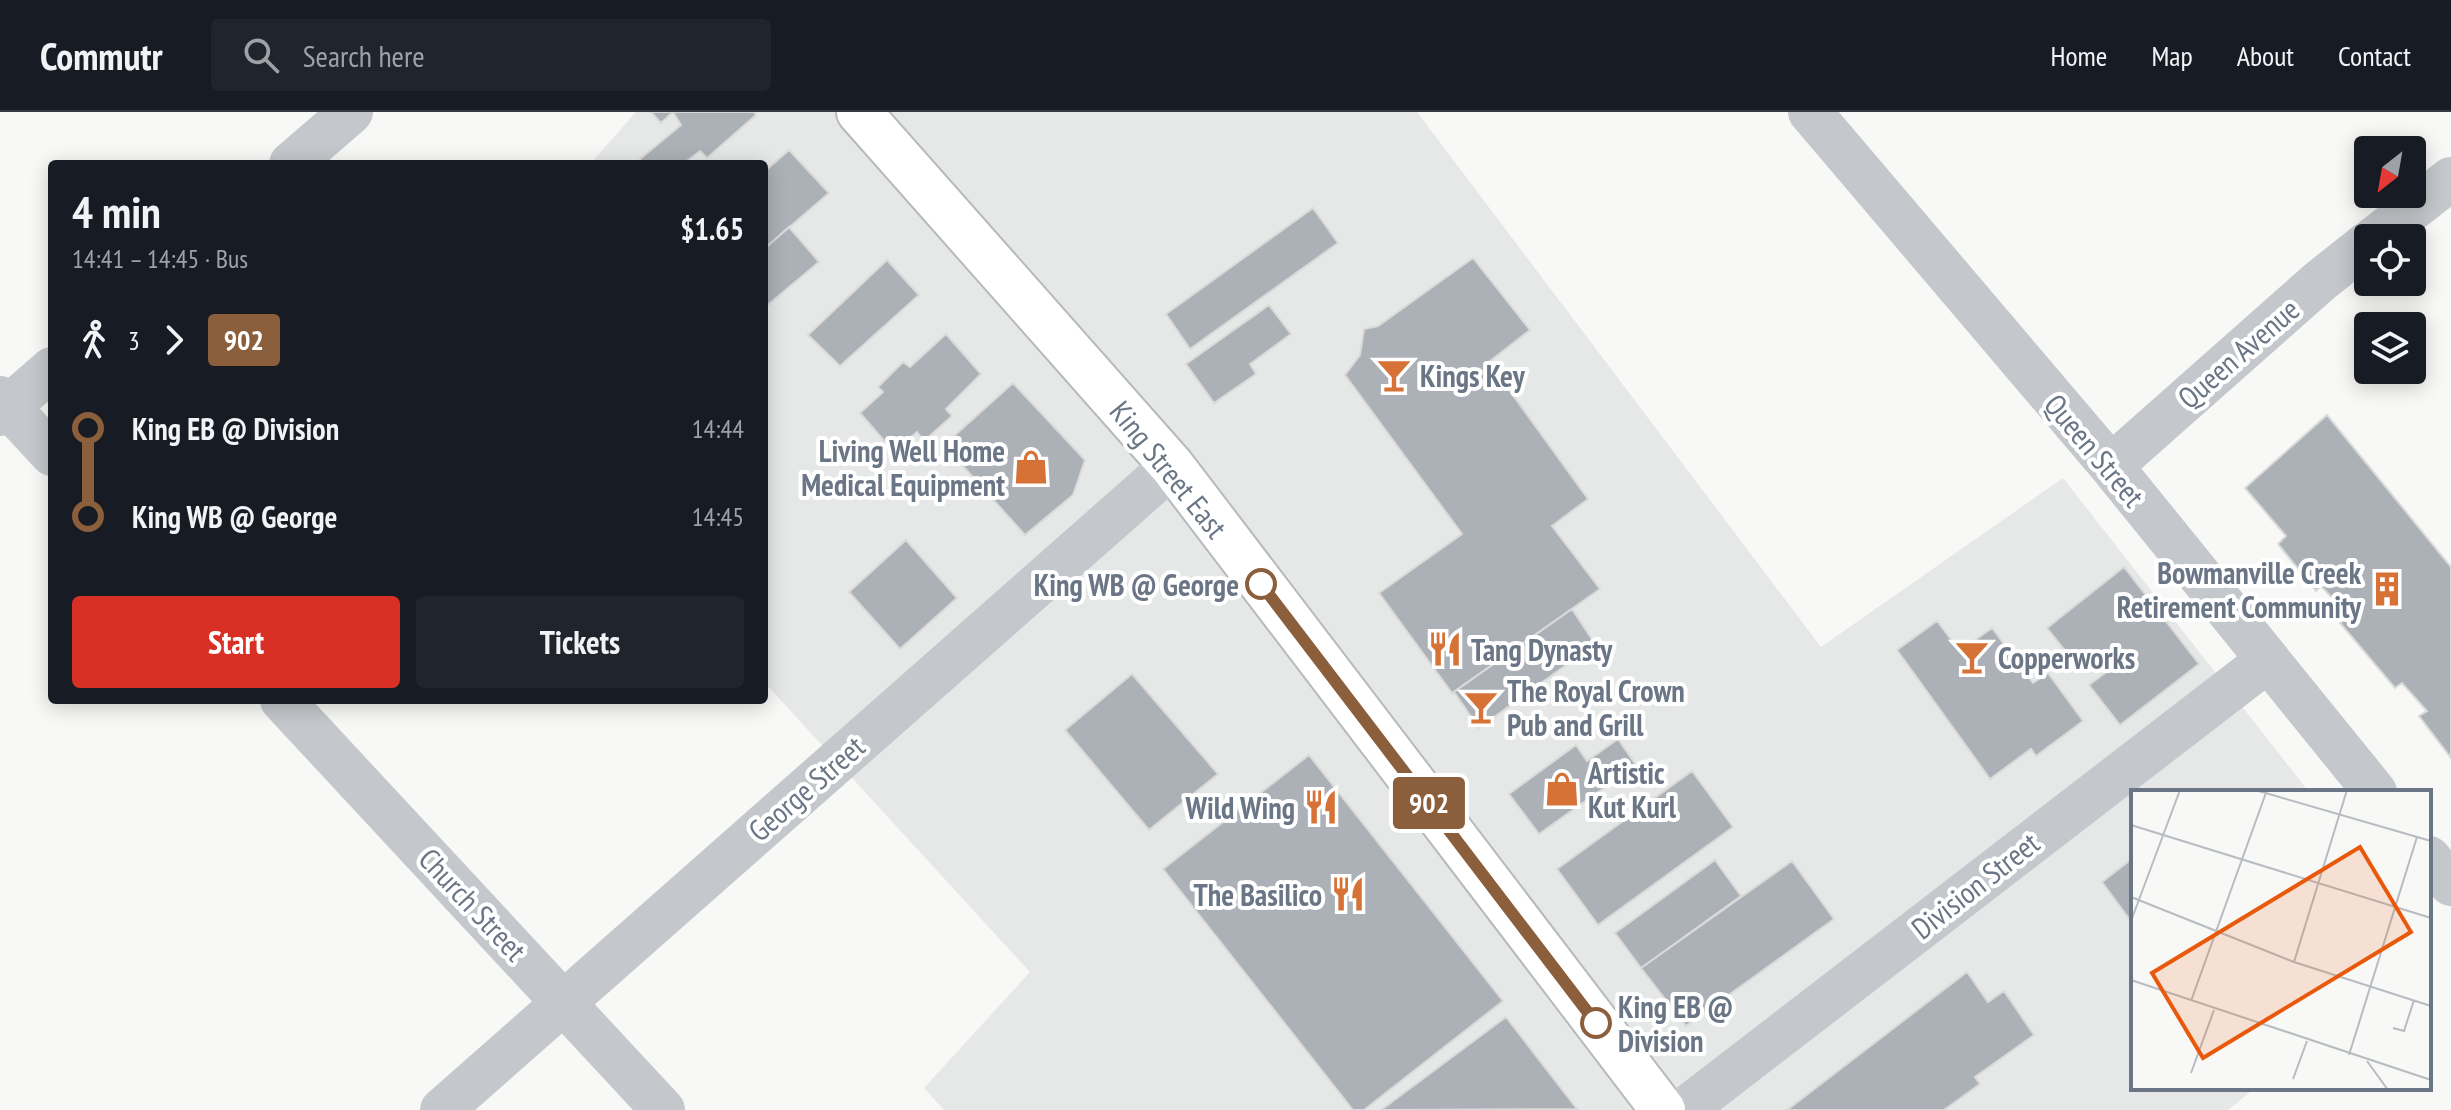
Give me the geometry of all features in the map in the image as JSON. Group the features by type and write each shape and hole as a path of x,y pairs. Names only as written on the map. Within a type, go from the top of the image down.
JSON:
{"main road":[{"name":"King Street East","path":"859,112 1172,466 1663,1110"}],"street":[{"path":"296,160 351,112"},
{"name":"Queen Street","path":"1810,112 2111,466 2373,790"},
{"path":"2393,224 2451,179"},
{"name":"Queen Avenue","path":"2111,466 2354,254"},
{"path":"48,372 3,406 48,450"},
{"name":"George Street","path":"442,1110 1172,466"},
{"name":"Division Street","path":"1684,1110 2267,661"},
{"name":"Church Street","path":"286,704 663,1110"},
{"path":"2431,860 2451,884"}],"shaded area":[{"path":"636,112 1417,112 1821,647 2063,478 2307,790 2131,790 2131,1090 2253,1090 2228,1110 944,1110 924,1088 1030,972 768,686 768,160 594,160"}],"building":[{"path":"651,112 673,112 661,123"},
{"path":"673,112 754,112 756,115 707,158 700,151 688,160 641,160 681,125"},
{"path":"789,150 829,193 768,246 768,168"},
{"path":"1313,208 1338,243 1190,349 1166,314"},
{"path":"789,227 819,262 768,305 768,245"},
{"path":"1473,258 1530,330 1489,362 1588,499 1552,526 1600,589 1452,693 1379,593 1462,534 1345,375 1360,355 1364,329 1378,326"},
{"path":"887,260 919,295 840,366 808,335"},
{"path":"1269,305 1291,334 1250,364 1256,374 1214,403 1186,364"},
{"path":"946,334 981,374 946,409 952,416 924,441 917,432 894,452 860,413 883,392 878,387 903,362 910,367"},
{"path":"1013,383 1085,460 1073,495 1025,535 944,445"},
{"name":"Bowmanville Creek Retirement Community","path":"2327,415 2451,567 2451,758 2419,716 2427,711 2402,683 2395,688 2340,623 2349,616 2321,586 2316,591 2278,544 2286,536 2245,488"},
{"path":"906,540 957,598 900,649 849,592"},
{"path":"2124,567 2199,664 2120,725 2089,685 2109,670 2097,654 2079,668 2047,628"},
{"path":"1572,609 1595,644 1479,728 1454,692"},
{"path":"1937,621 1960,651 1992,628 2033,683 2048,673 2083,721 2036,756 2031,749 1990,779 1897,650"},
{"path":"1132,674 1218,774 1149,830 1065,730"},
{"path":"1618,739 1636,765 1539,834 1509,794 1576,745 1587,761"},
{"path":"1309,755 1503,1001 1364,1110 1353,1110 1163,869"},
{"path":"1692,771 1733,827 1598,925 1557,869"},
{"path":"1715,860 1741,896 1641,968 1615,933"},
{"path":"2131,860 2131,921 2102,882"},
{"path":"1792,861 1834,919 1686,1026 1641,968"},
{"path":"1967,972 1988,1002 2004,991 2034,1035 1975,1077 1980,1084 1944,1110 1787,1110"},
{"path":"1506,1017 1577,1109 1381,1110 1408,1090"}],"bus line":[{"name":"902","path":"1261,584 1596,1023"}],"place":[{"name":"Kings Key","path":"1394,375"},
{"name":"Living Well Home Medical Equipment","path":"1031,467"},
{"name":"King WB @ George","path":"1261,584"},
{"name":"Bowmanville Creek Retirement Community","path":"2387,589"},
{"name":"Tang Dynasty","path":"1445,649"},
{"name":"Copperworks","path":"1972,657"},
{"name":"The Royal Crown Pub and Grill","path":"1481,707"},
{"name":"Artistic Kut Kurl","path":"1562,789"},
{"name":"Wild Wing","path":"1321,807"},
{"name":"The Basilico","path":"1348,894"},
{"name":"King EB @ Division","path":"1596,1023"}]}
